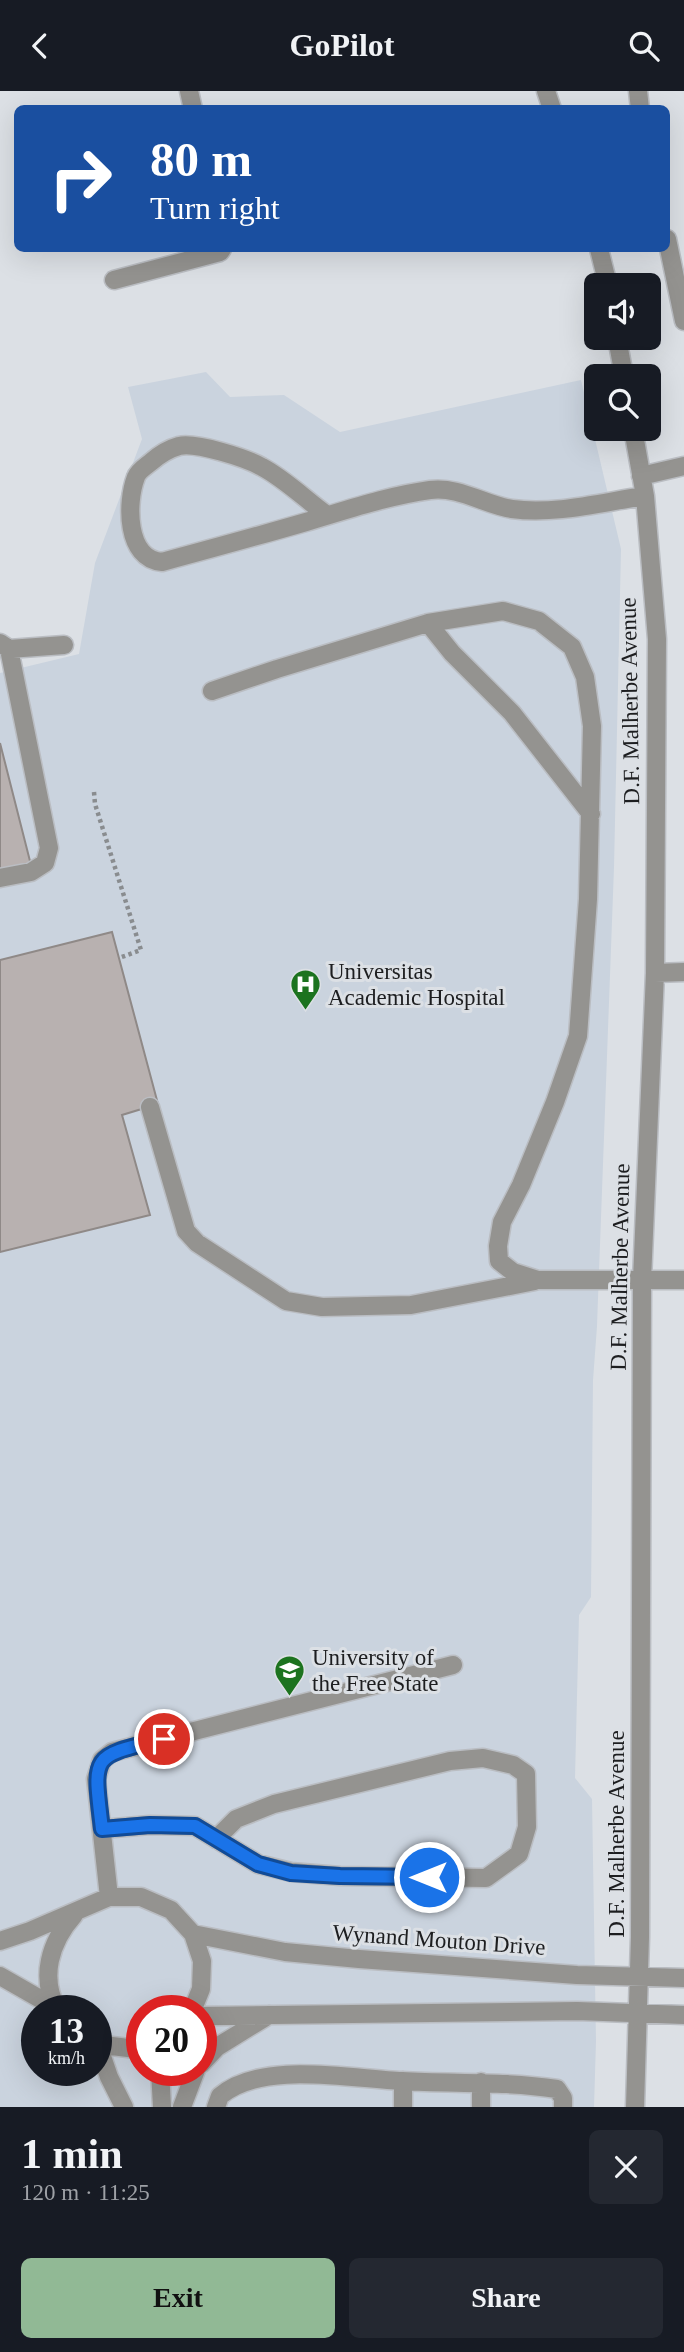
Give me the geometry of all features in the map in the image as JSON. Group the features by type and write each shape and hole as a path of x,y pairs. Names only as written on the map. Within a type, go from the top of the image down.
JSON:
{"street":[{"path":"114,281 220,252"},
{"path":"599,252 605,273"},
{"path":"670,252 684,321"},
{"name":"D.F. Malherbe Avenue","path":"635,441 645,496 657,639 655,973 642,1280 638,2014 635,2107"},
{"path":"327,515 262,467 216,451 181,445 160,454 137,474 130,506 132,530 143,556 151,561 162,562 327,515 371,502 433,490 468,494 512,509 555,509 645,496"},
{"path":"641,476 684,466"},
{"path":"212,691 428,623 503,611 539,621 572,647 585,677 592,726 589,899 578,1036 555,1103 521,1185 502,1221 498,1246 499,1261 513,1272 538,1280"},
{"path":"428,623 452,653 512,713 591,814"},
{"path":"0,878 32,872 45,863 49,848 4,646 64,645"},
{"path":"655,973 684,972"},
{"path":"150,1107 186,1231 197,1244 286,1301 322,1307 411,1305 538,1280 684,1280"},
{"path":"109,1897 96,1779 98,1767 112,1752 453,1665"},
{"path":"102,1829 150,1825 195,1826 216,1839 258,1864 291,1873 486,1878 519,1854 527,1827 526,1774 513,1765 484,1758 450,1761 274,1804 236,1819 216,1839"},
{"path":"0,1941 109,1897 141,1897 171,1910 193,1934 202,1961 199,1995"},
{"path":"52,1995 48,1982 50,1955 61,1930 79,1911"},
{"name":"Wynand Mouton Drive","path":"193,1934 285,1952 359,1959 684,1978"},
{"path":"0,1976 33,1995"},
{"path":"217,2015 577,2011 684,2015"},
{"path":"217,2047 272,2013"},
{"path":"216,2107 220,2096 226,2090 243,2083 267,2077 328,2075 403,2081 481,2082 557,2089 563,2098 564,2107"},
{"path":"403,2081 403,2107"},
{"path":"481,2082 481,2107"},
{"path":"112,2083 124,2107"},
{"path":"161,2086 162,2107"},
{"path":"181,2107 190,2086"}],"path":[{"path":"94,792 109,853 141,950 119,958"}],"shaded area":[{"path":"206,372 230,397 284,395 340,432 581,380 584,393 584,441 595,441 621,549 614,867 593,1380 591,1597 579,1615 575,1778 592,1799 596,2041 594,2107 0,2107 0,673 79,654 95,563 142,439 128,387"}],"building":[{"path":"0,743 32,869 0,877"},
{"path":"112,932 158,1104 122,1115 150,1215 0,1252 0,960"}],"place":[{"name":"Universitas Academic Hospital","path":"305,1011"},
{"name":"University of the Free State","path":"289,1697"}],"route":[{"path":"164,1739 112,1752 102,1760 96,1779 102,1829 150,1825 195,1826 258,1864 291,1873 429,1877"}]}
